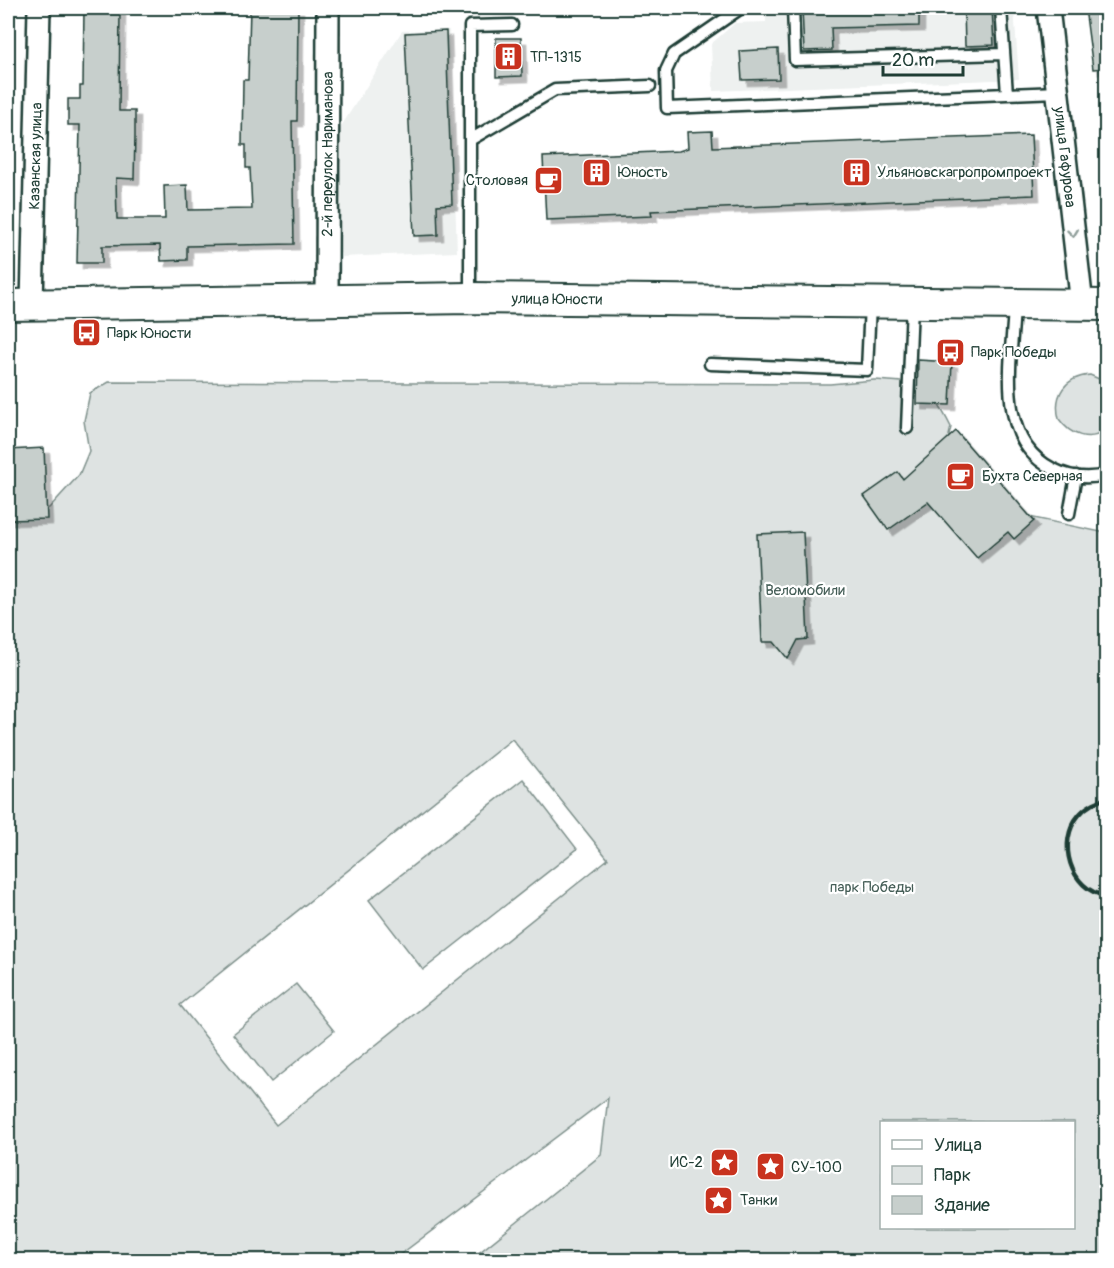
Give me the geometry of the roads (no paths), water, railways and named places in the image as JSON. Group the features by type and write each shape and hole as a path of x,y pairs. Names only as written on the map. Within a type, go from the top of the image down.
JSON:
{"main road":[{"name":"улица Юности","path":"20,304 470,298 912,305 1094,305"},
{"path":"8,323 20,304"}],"street":[{"name":"Казанская улица","path":"20,304 39,8"},
{"name":"2-й переулок Нариманова","path":"327,8 327,300"},
{"name":"улица Гафурова","path":"1048,8 1058,92 1094,305"}],"lane":[{"path":"741,8 674,54 666,71 667,108 1058,92"},
{"path":"793,8 795,60 1004,54"},
{"path":"1001,8 1007,94"},
{"path":"470,298 471,26 512,25"},
{"path":"470,140 555,90 650,86"},
{"path":"710,364 867,370 870,304"},
{"path":"907,428 912,305"},
{"path":"1014,306 1011,396 1013,422 1024,445 1042,464 1066,476 1092,478 1107,475"},
{"path":"1069,514 1076,476"}],"railway":[{"path":"1106,798 1088,807 1079,815 1068,838 1070,863 1076,875 1083,885 1106,896"}],"place":[{"name":"ТП-1315","path":"509,57"},
{"name":"Юность","path":"597,172"},
{"name":"Ульяновскагропромпроект","path":"856,172"},
{"name":"Столовая","path":"549,180"},
{"name":"Парк Юности","path":"86,333"},
{"name":"Парк Победы","path":"950,352"},
{"name":"Бухта Северная","path":"961,476"},
{"name":"ИС-2","path":"724,1162"},
{"name":"СУ-100","path":"770,1167"},
{"name":"Танки","path":"719,1200"}],"park label":[{"name":"Веломобили","path":"805,590"},
{"name":"парк Победы","path":"872,887"}]}
